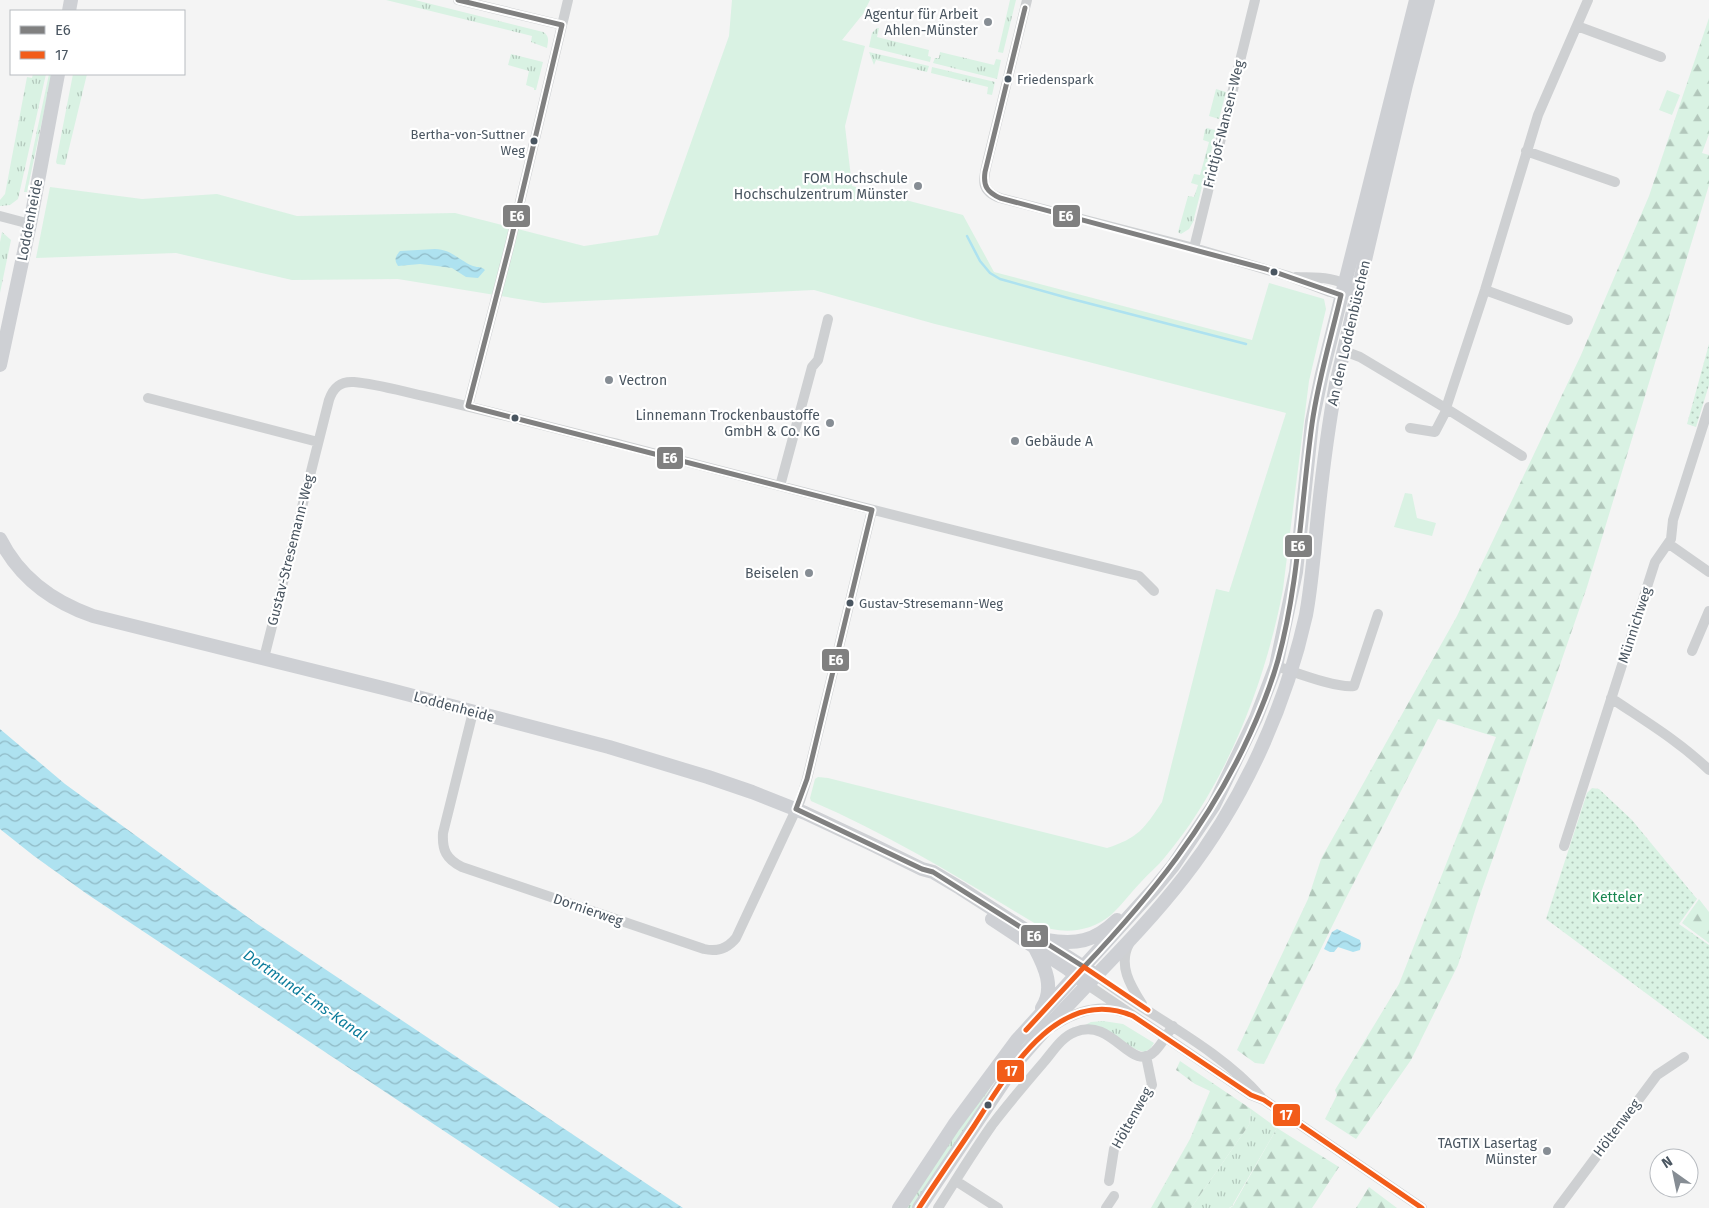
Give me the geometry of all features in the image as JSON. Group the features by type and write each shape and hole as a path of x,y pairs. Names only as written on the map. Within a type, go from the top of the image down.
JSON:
{"main road":[{"name":"An den Loddenbüschen","path":"900,1208 974,1097 1006,1054 1035,1019 1154,889 1178,858 1214,805 1256,718 1276,666 1296,572 1312,422 1322,374 1416,0"},
{"name":"An den Loddenbüschen","path":"919,1208 1010,1072 1038,1037 1133,936 1184,877 1211,840 1239,794 1270,726 1291,671 1306,613 1327,430 1404,94 1428,0"},
{"name":"Loddenheide","path":"0,365 30,224 58,75"},
{"name":"Loddenheide","path":"0,539 14,561 29,578 51,596 76,610 609,747 700,774 796,809 922,870 933,872 1092,981"},
{"path":"1035,1019 1044,1005 1048,992 1047,975 1038,943 1075,942 1095,937 1154,889"}],"street":[{"path":"458,0 562,25"},
{"path":"468,406 512,235 568,0"},
{"path":"1027,0 984,180 985,187 992,194 1000,198 1194,248 1288,276 1312,286 1343,289 1358,293"},
{"name":"Fridtjof-Nansen-Weg","path":"1194,248 1255,0"},
{"path":"1410,428 1436,432 1447,408 1486,290 1538,115 1588,0"},
{"path":"1577,26 1661,57"},
{"path":"1526,151 1615,182"},
{"path":"0,216 30,224"},
{"path":"1486,290 1568,320"},
{"path":"780,486 812,368 818,360 828,319"},
{"path":"1344,351 1360,357 1447,408 1522,456"},
{"name":"Gustav-Stresemann-Weg","path":"264,658 318,442 333,390 346,382 376,386 468,406 872,510 1139,576 1154,591"},
{"path":"148,398 318,442"},
{"name":"Münnichweg","path":"1564,846 1655,562 1672,539 1673,520 1709,407"},
{"path":"796,809 807,779 872,510"},
{"path":"1669,544 1709,572"},
{"path":"1692,651 1709,611"},
{"path":"1276,666 1338,684 1354,686 1378,614"},
{"path":"1611,698 1673,738 1709,770"},
{"name":"Dornierweg","path":"473,712 443,833 444,850 453,863 704,949 721,950 736,938 796,809"},
{"path":"1133,936 1126,952 1124,965 1128,981 1145,1008"},
{"path":"1092,981 1145,1008 1194,1040 1253,1088 1264,1100 1422,1208"},
{"path":"1092,981 1133,1016 1251,1095 1264,1100"},
{"path":"1038,1037 1071,1016 1086,1011 1111,1009 1133,1016"},
{"path":"938,1208 996,1120 1058,1044 1070,1034 1080,1030 1097,1030 1108,1034 1133,1054 1141,1057 1155,1051 1173,1026"},
{"name":"Höltenweg","path":"1109,1181 1114,1149 1152,1085 1146,1056"},
{"name":"Höltenweg","path":"1558,1208 1657,1075 1684,1057"},
{"path":"956,1181 998,1208"},
{"path":"1106,1208 1114,1196"}],"green space":[{"path":"386,0 415,0 543,32 548,37 547,48 531,42 532,36"},
{"path":"732,0 870,0 863,14 842,40 865,46 845,126 852,186 963,215 994,272 1252,340 1269,283 1324,299 1326,309 1309,381 1283,589 1276,624 1254,695 1225,765 1187,829 1162,860 1115,911 1094,926 1065,931 1045,928 1036,924 898,843 811,801 810,798 815,779 818,777 828,778 1107,848 1133,836 1145,826 1162,802 1216,589 1229,592 1286,413 935,324 814,290 543,303 398,279 292,280 176,253 36,258 50,187 142,199 217,194 297,216 455,213 584,246 658,235 729,36"},
{"path":"1010,0 1016,0 1003,53 998,52"},
{"path":"1709,18 1709,134 1702,153 1709,155 1709,185 1587,587 1477,904 1458,965 1411,1060 1356,1139 1325,1119 1337,1095 1335,1090 1399,984 1496,737 1438,719 1346,898 1264,1064 1255,1063 1237,1050 1308,899 1321,859 1457,616 1581,355 1649,196"},
{"path":"879,28 877,37 929,50 930,62 869,47 872,33"},
{"path":"869,52 929,66 927,72 876,60 874,65"},
{"path":"940,52 994,65 996,59 1001,60 997,79 933,63 935,58 939,58"},
{"path":"511,54 543,62 536,90 526,85 529,71 508,65"},
{"path":"932,67 995,82 992,95 987,94 988,87 931,73"},
{"path":"33,75 46,75 18,199 10,205 0,206 0,200 5,194 27,77 32,78"},
{"path":"49,75 52,75 27,192 24,192"},
{"path":"73,75 87,75 65,165 57,164"},
{"path":"1216,89 1226,92 1219,119 1209,116"},
{"path":"1667,90 1680,95 1672,115 1659,110"},
{"path":"1207,128 1216,132 1193,222 1189,229 1181,234 1178,232 1188,196 1194,197 1198,185 1191,183 1194,174 1200,175 1209,142 1203,140"},
{"path":"2,232 11,240 0,293 0,242"},
{"path":"1709,344 1709,385 1696,427 1687,424"},
{"path":"1405,493 1412,494 1417,518 1436,523 1432,536 1394,527"},
{"name":"Ketteler","path":"1592,788 1599,789 1632,820 1697,899 1679,924 1709,945 1709,1040 1546,919 1587,793"},
{"path":"1699,899 1709,912 1709,943 1682,923"},
{"path":"1103,1021 1123,1024 1154,1043 1150,1049 1144,1052 1129,1045 1103,1028 1085,1025 1091,1022"},
{"path":"1041,1023 993,1083 975,1115 914,1208 905,1208 994,1076"},
{"path":"1180,1061 1251,1109 1249,1125 1191,1208 1151,1208 1190,1139 1210,1091 1195,1084 1176,1070"},
{"path":"1251,1109 1277,1128 1232,1206 1229,1208 1191,1208 1249,1125"},
{"path":"1277,1128 1339,1167 1312,1208 1230,1208 1233,1206"},
{"path":"1369,1187 1397,1208 1356,1208"}],"water":[{"path":"435,249 446,251 468,264 485,270 478,278 466,277 452,268 420,264 398,266 396,262 396,257 400,251"},
{"name":"Dortmund-Ems-Kanal","path":"0,729 65,784 253,921 683,1208 560,1208 87,894 0,829"},
{"path":"1337,929 1360,940 1360,950 1353,952 1338,947 1334,952 1330,952 1324,949 1332,932"}],"waterway":[{"path":"967,236 980,261 990,273 1000,279 1246,344"}],"transit line":[{"name":"E6","path":"458,0 562,25"},
{"name":"E6","path":"796,809 922,869 933,872 1084,967 1155,886 1197,829 1234,767 1254,725 1278,660 1291,602 1315,408 1321,375 1341,295 1266,269 1000,198 989,191 985,185 985,172 1025,8"},
{"name":"E6","path":"468,406 510,244 562,25"},
{"name":"E6","path":"468,406 872,510"},
{"name":"E6","path":"796,809 807,779 872,510"},
{"name":"17","path":"1084,967 1148,1010"},
{"name":"17","path":"1026,1030 1084,967"},
{"name":"17","path":"919,1208 1019,1059 1038,1039 1059,1023 1081,1012 1106,1009 1133,1016 1251,1095 1264,1100 1422,1208"}],"place":[{"name":"Agentur für Arbeit Ahlen-Münster","path":"988,22"},
{"name":"Friedenspark","path":"1008,79"},
{"name":"Bertha-von-Suttner Weg","path":"534,141"},
{"name":"FOM Hochschule Hochschulzentrum Münster","path":"918,186"},
{"name":"Vectron","path":"609,380"},
{"name":"Linnemann Trockenbaustoffe GmbH & Co. KG","path":"830,423"},
{"name":"Gebäude A","path":"1015,441"},
{"name":"Beiselen","path":"809,573"},
{"name":"Gustav-Stresemann-Weg","path":"850,603"},
{"name":"TAGTIX Lasertag Münster","path":"1547,1151"}]}
